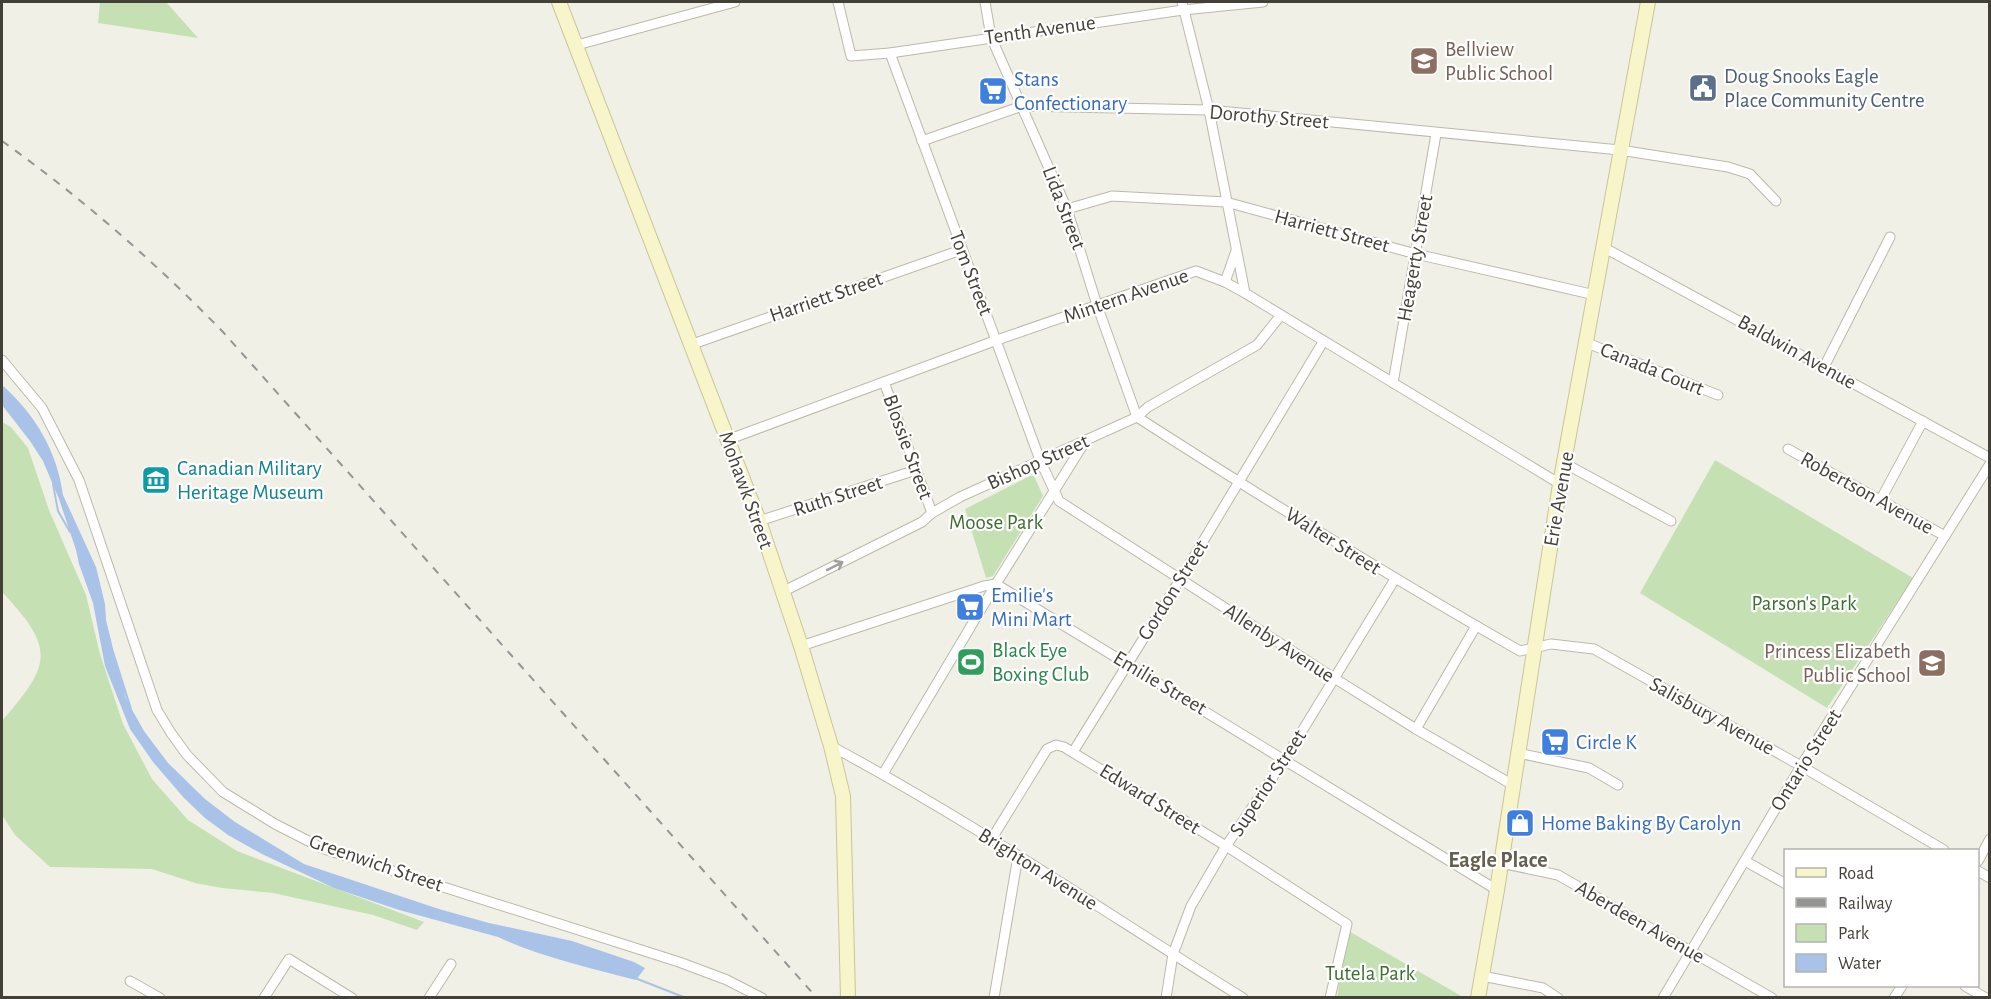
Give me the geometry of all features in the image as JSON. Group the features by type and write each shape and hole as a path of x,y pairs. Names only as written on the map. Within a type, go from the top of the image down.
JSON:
{"street":[{"name":"Mohawk Street","path":"559,2 759,521 801,646 831,746 843,796 848,998"},
{"path":"577,45 735,2"},
{"name":"Tenth Avenue","path":"838,2 851,56 890,53 1182,6 1263,2"},
{"name":"Lida Street","path":"985,2 992,37 1067,209 1097,305 1137,417"},
{"name":"Erie Avenue","path":"1478,998 1560,484 1648,2"},
{"path":"1182,6 1209,110 1245,293"},
{"name":"Tom Street","path":"890,53 961,250 1053,492"},
{"name":"Dorothy Street","path":"922,141 1022,106 1209,110 1436,134 1620,150 1728,167 1750,174 1776,201"},
{"name":"Heagerty Street","path":"1393,383 1436,134"},
{"name":"Harriett Street","path":"1067,209 1112,196 1226,202 1416,254 1595,295"},
{"path":"1824,367 1890,237"},
{"name":"Baldwin Avenue","path":"1603,247 1989,458"},
{"name":"Harriett Street","path":"690,345 961,250"},
{"path":"1226,282 1236,251"},
{"name":"Mintern Avenue","path":"727,440 997,340 1196,271 1226,282 1245,293 1560,484"},
{"name":"Bishop Street","path":"782,592 922,522 932,513 960,497 1137,417 1148,406 1257,345 1281,315"},
{"name":"Gordon Street","path":"1073,752 1323,342"},
{"name":"Canada Court","path":"1587,343 1718,395"},
{"name":"Greenwich Street","path":"2,360 42,408 79,480 157,710 187,756 223,792 274,824 324,849 679,962 727,980 762,998"},
{"name":"Blossie Street","path":"884,382 932,513"},
{"name":"Walter Street","path":"1137,417 1395,579 1520,651 1534,649"},
{"path":"1881,500 1923,421"},
{"path":"883,774 996,584 1086,440"},
{"name":"Robertson Avenue","path":"1788,449 1945,536"},
{"path":"1564,463 1671,521"},
{"name":"Ontario Street","path":"1663,998 1801,766 1989,464"},
{"name":"Ruth Street","path":"759,521 916,470"},
{"name":"Allenby Avenue","path":"1053,492 1059,501 1334,678 1513,785"},
{"name":"Superior Street","path":"1166,998 1173,954 1191,906 1226,846 1285,759 1395,579"},
{"path":"801,646 996,584"},
{"name":"Emilie Street","path":"996,584 1497,890"},
{"path":"1416,729 1476,626"},
{"name":"Salisbury Avenue","path":"1534,649 1551,644 1594,649 1942,849"},
{"path":"992,840 1047,749 1056,745 1073,752"},
{"name":"Brighton Avenue","path":"831,746 883,774 992,840 1243,998"},
{"name":"Edward Street","path":"1073,752 1347,924 1330,998"},
{"path":"1518,753 1589,768 1618,785"},
{"path":"1979,857 1989,839"},
{"path":"994,998 1018,856"},
{"path":"1745,861 1784,883"},
{"name":"Aberdeen Avenue","path":"1501,863 1558,875 1772,998"},
{"path":"264,998 289,959 352,998"},
{"path":"429,998 451,964"},
{"path":"1482,976 1543,988 1558,998"},
{"path":"130,981 160,998"},
{"path":"1967,987 1986,998"}],"green space":[{"path":"100,2 166,2 198,38 98,23"},
{"path":"2,422 11,427 28,448 49,510 86,595 100,654 123,724 152,779 188,820 237,851 424,922 417,930 373,915 273,893 195,883 152,869 50,867 15,835 2,815 2,721 30,685 38,670 41,656 39,643 32,628 2,592"},
{"name":"Parson's Park","path":"1715,460 1913,578 1827,708 1640,593"},
{"name":"Moose Park","path":"1034,476 1043,496 993,576 986,578 965,509"},
{"name":"Tutela Park","path":"1347,930 1463,997 1337,998"}],"water":[{"path":"2,385 25,408 43,434 56,463 63,495 96,567 125,697 144,731 168,763 205,799 235,822 304,864 439,909 489,923 572,941 634,962 645,968 636,980 548,956 498,937 399,910 334,888 262,854 228,835 205,818 153,762 130,729 105,666 93,603 59,499 43,461 2,405"}],"waterway":[{"path":"53,484 58,511 70,532"},
{"path":"113,652 131,709 120,680"},
{"path":"635,978 686,998"}],"railway":[{"path":"2,141 61,185 117,232 223,332 817,998"}],"place":[{"name":"Bellview Public School","path":"1424,61"},
{"name":"Doug Snooks Eagle Place Community Centre","path":"1703,88"},
{"name":"Stans Confectionary","path":"993,91"},
{"name":"Canadian Military Heritage Museum","path":"156,480"},
{"name":"Emilie's Mini Mart","path":"970,607"},
{"name":"Black Eye Boxing Club","path":"971,662"},
{"name":"Princess Elizabeth Public School","path":"1932,663"},
{"name":"Circle K","path":"1555,742"},
{"name":"Home Baking By Carolyn","path":"1520,823"}],"district":[{"name":"Eagle Place","path":"1498,860"}]}
